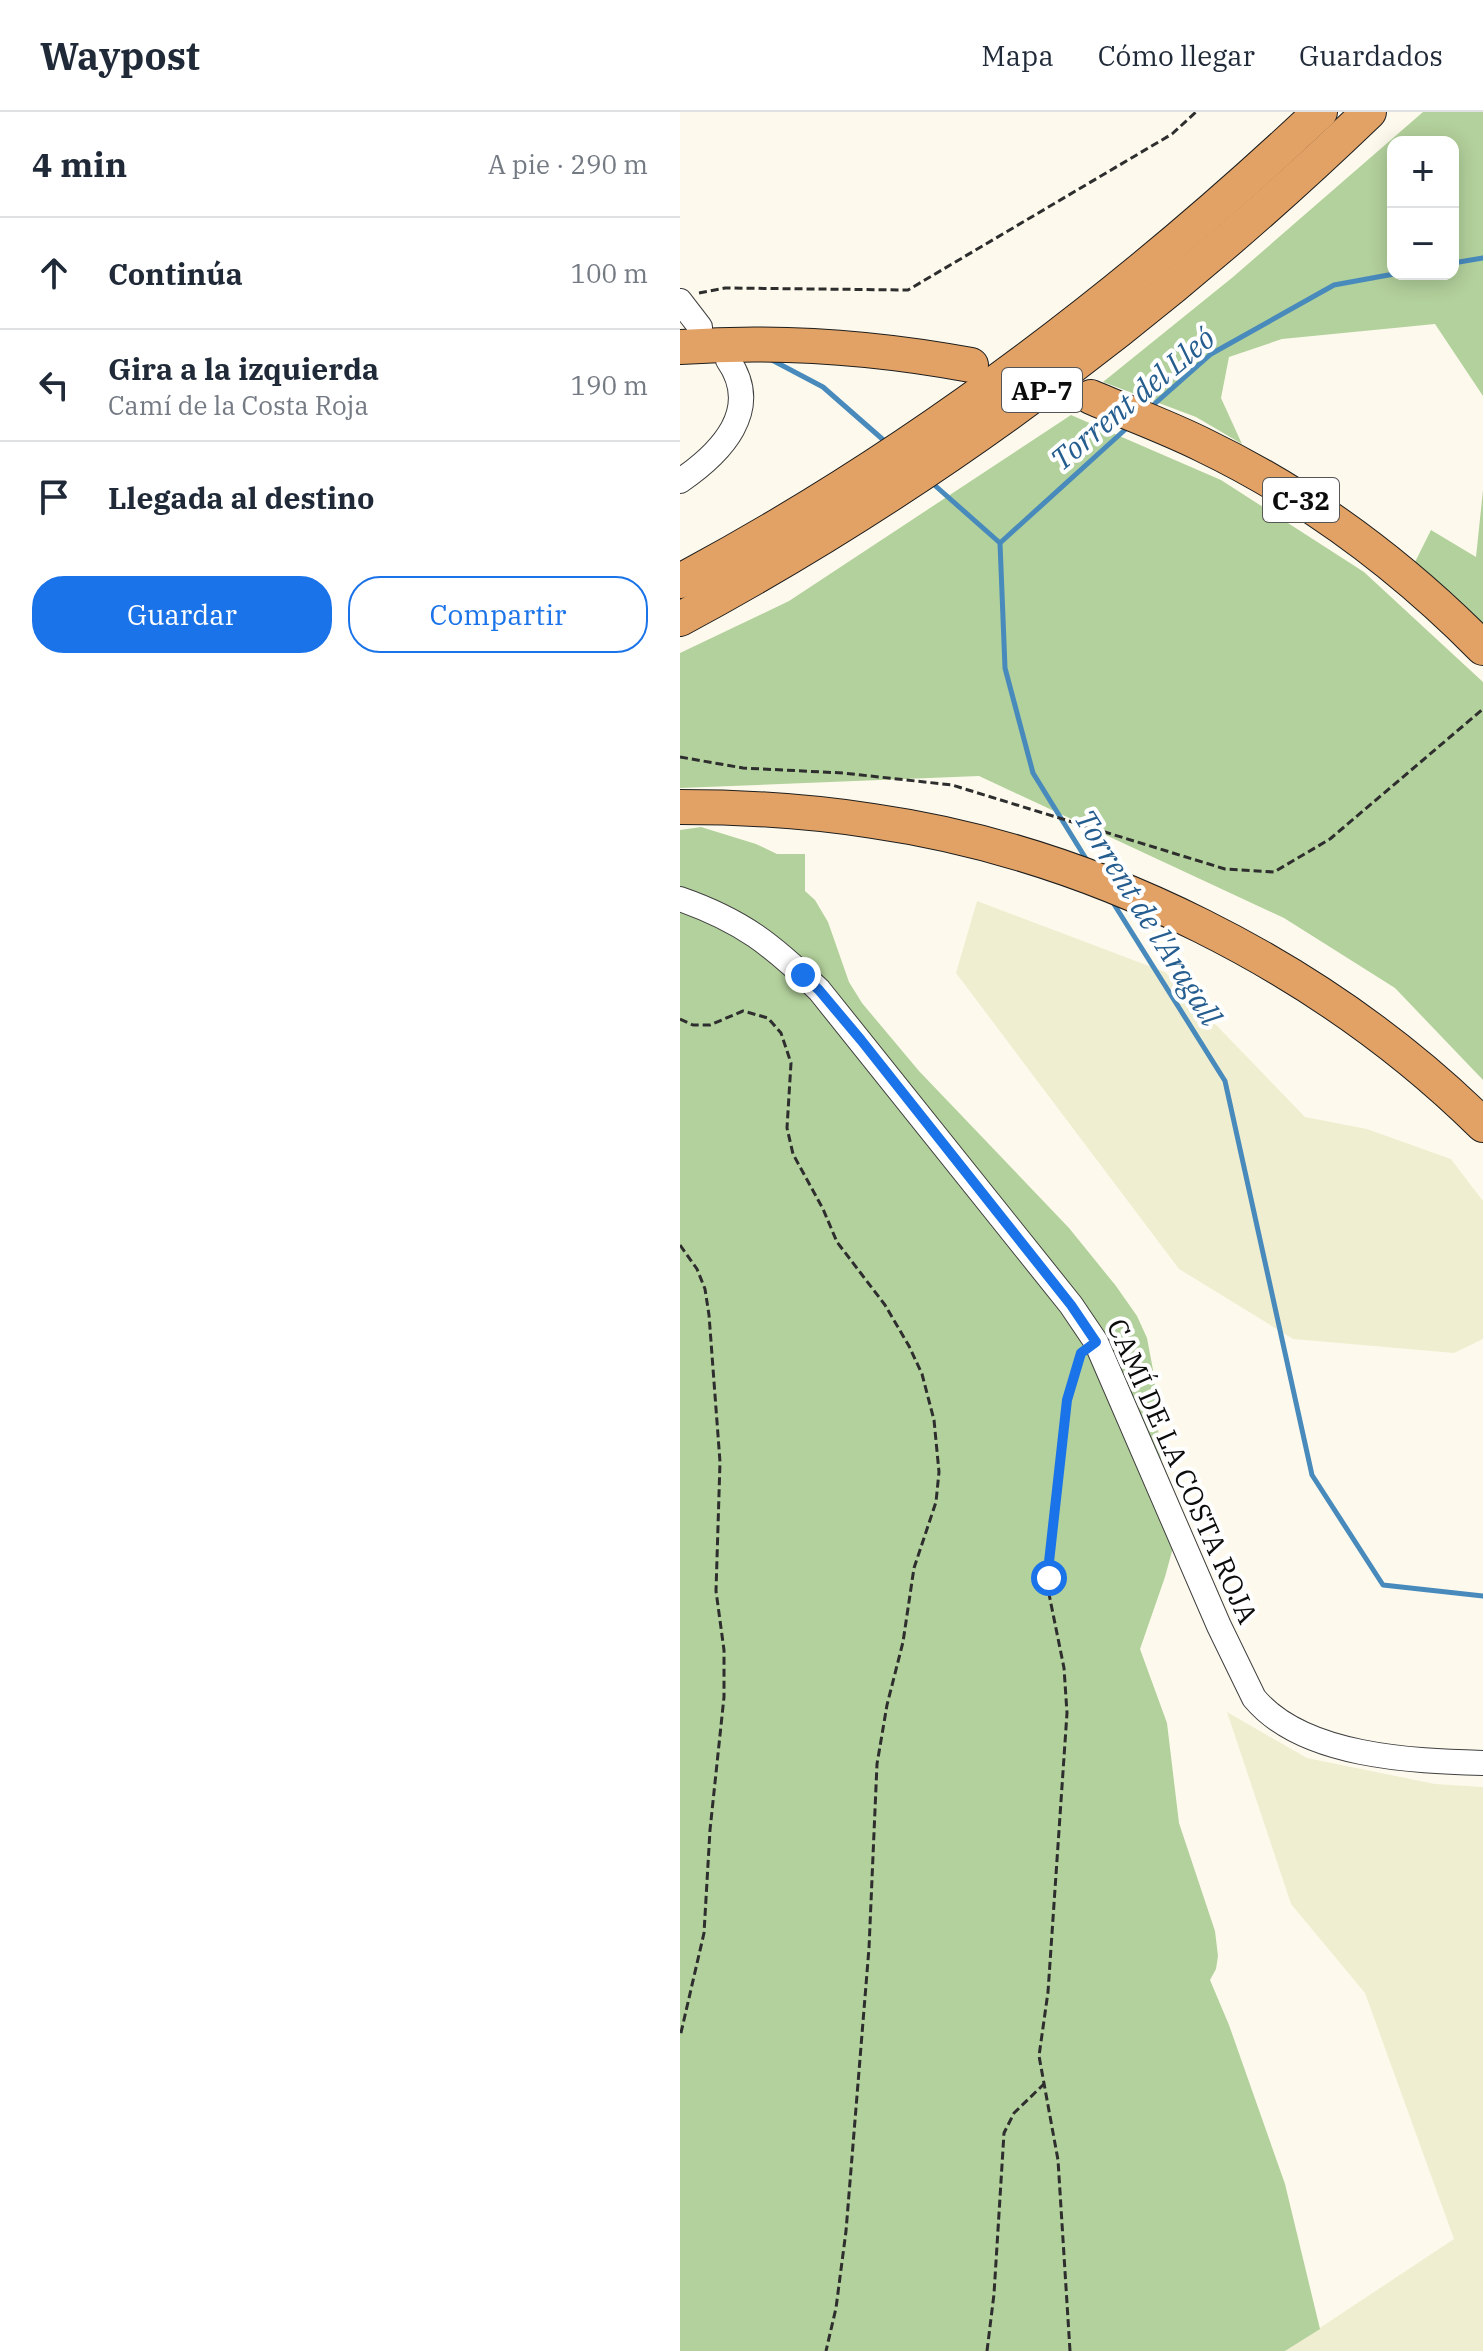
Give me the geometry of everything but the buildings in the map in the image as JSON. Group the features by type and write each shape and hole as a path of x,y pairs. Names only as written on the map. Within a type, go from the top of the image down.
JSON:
{"highway":[{"name":"AP-7","path":"680,581 837,489 1030,358 1149,265 1320,112"},
{"name":"AP-7","path":"680,619 848,522 920,476 1037,393 1199,267 1369,112"},
{"path":"690,337 836,346 971,365"},
{"name":"C-32","path":"1091,397 1204,445 1315,509 1387,561 1483,648"},
{"path":"680,807 801,812 876,821 988,846 1082,875 1199,926 1311,989 1404,1056 1483,1125"}],"street":[{"path":"687,298 690,337"},
{"path":"680,481 707,460 728,438 735,424 742,395 740,381 728,360"},
{"name":"CAMÍ DE LA COSTA ROJA","path":"680,899 740,924 765,941 819,990 1071,1305 1096,1342 1219,1626 1254,1698 1263,1708 1291,1728 1341,1747 1382,1755 1483,1763"}],"path":[{"path":"687,298 725,288 908,290 1172,134 1196,112"},
{"path":"680,757 743,768 843,773 952,785 1225,869 1274,872 1330,839 1483,709"},
{"path":"680,1019 693,1025 710,1025 743,1011 768,1018 781,1033 791,1063 787,1128 793,1154 837,1242 885,1305 909,1346 922,1374 934,1420 939,1472 936,1502 914,1568 903,1642 887,1705 877,1764 869,1948 846,2231 836,2308 826,2351"},
{"path":"680,1245 697,1269 705,1289 709,1315 720,1462 716,1591 724,1650 724,1697 710,1830 704,1933 680,2037"},
{"path":"1070,2351 1058,2160 1039,2056 1048,1992 1067,1713 1064,1668 1049,1594 1049,1562 1067,1400 1081,1353 1096,1342"},
{"path":"987,2351 994,2294 1004,2133 1014,2113 1044,2084"}],"shaded area":[{"path":"977,901 1165,972 1305,1117 1367,1129 1451,1159 1483,1201 1483,1339 1454,1353 1293,1339 1179,1269 956,973"},
{"path":"1227,1712 1307,1758 1435,1784 1483,1787 1483,2351 1285,2351 1454,2239 1365,1993 1291,1904"}],"green space":[{"path":"1423,112 1483,112 1483,396 1435,324 1282,339 1229,357 1221,398 1242,444 1196,417 1103,382 1233,277 1387,143 1387,280 1459,280 1459,136 1395,136"},
{"path":"1071,415 1221,480 1364,572 1483,682 1483,1080 1395,988 1284,918 979,776 680,788 680,653 789,601"},
{"path":"1483,490 1483,626 1413,566 1431,530 1476,557"},
{"path":"701,827 777,854 805,854 805,891 815,900 828,922 849,982 862,1003 919,1071 1069,1228 1116,1286 1137,1316 1147,1338 1154,1375 1160,1453 1175,1540 1140,1649 1167,1723 1179,1823 1215,1931 1218,1956 1210,1980 1285,2184 1320,2329 1285,2351 680,2351 680,830"}],"waterway":[{"name":"Torrent del Lleó","path":"1459,262 1483,258"},
{"name":"Torrent del Lleó","path":"1151,407 1211,354 1334,285 1387,275"},
{"name":"Torrent de l'Aragall","path":"770,359 823,387 888,444"},
{"name":"Torrent del Lleó","path":"1000,543 1128,427"},
{"name":"Torrent de l'Aragall","path":"931,482 1000,543 1005,668 1033,773 1088,862"},
{"name":"Torrent de l'Aragall","path":"1112,901 1225,1081 1312,1475 1383,1585 1483,1596"}],"route":[{"path":"803,975 861,1040 1071,1305 1096,1342 1081,1353 1067,1400 1049,1578"}]}
